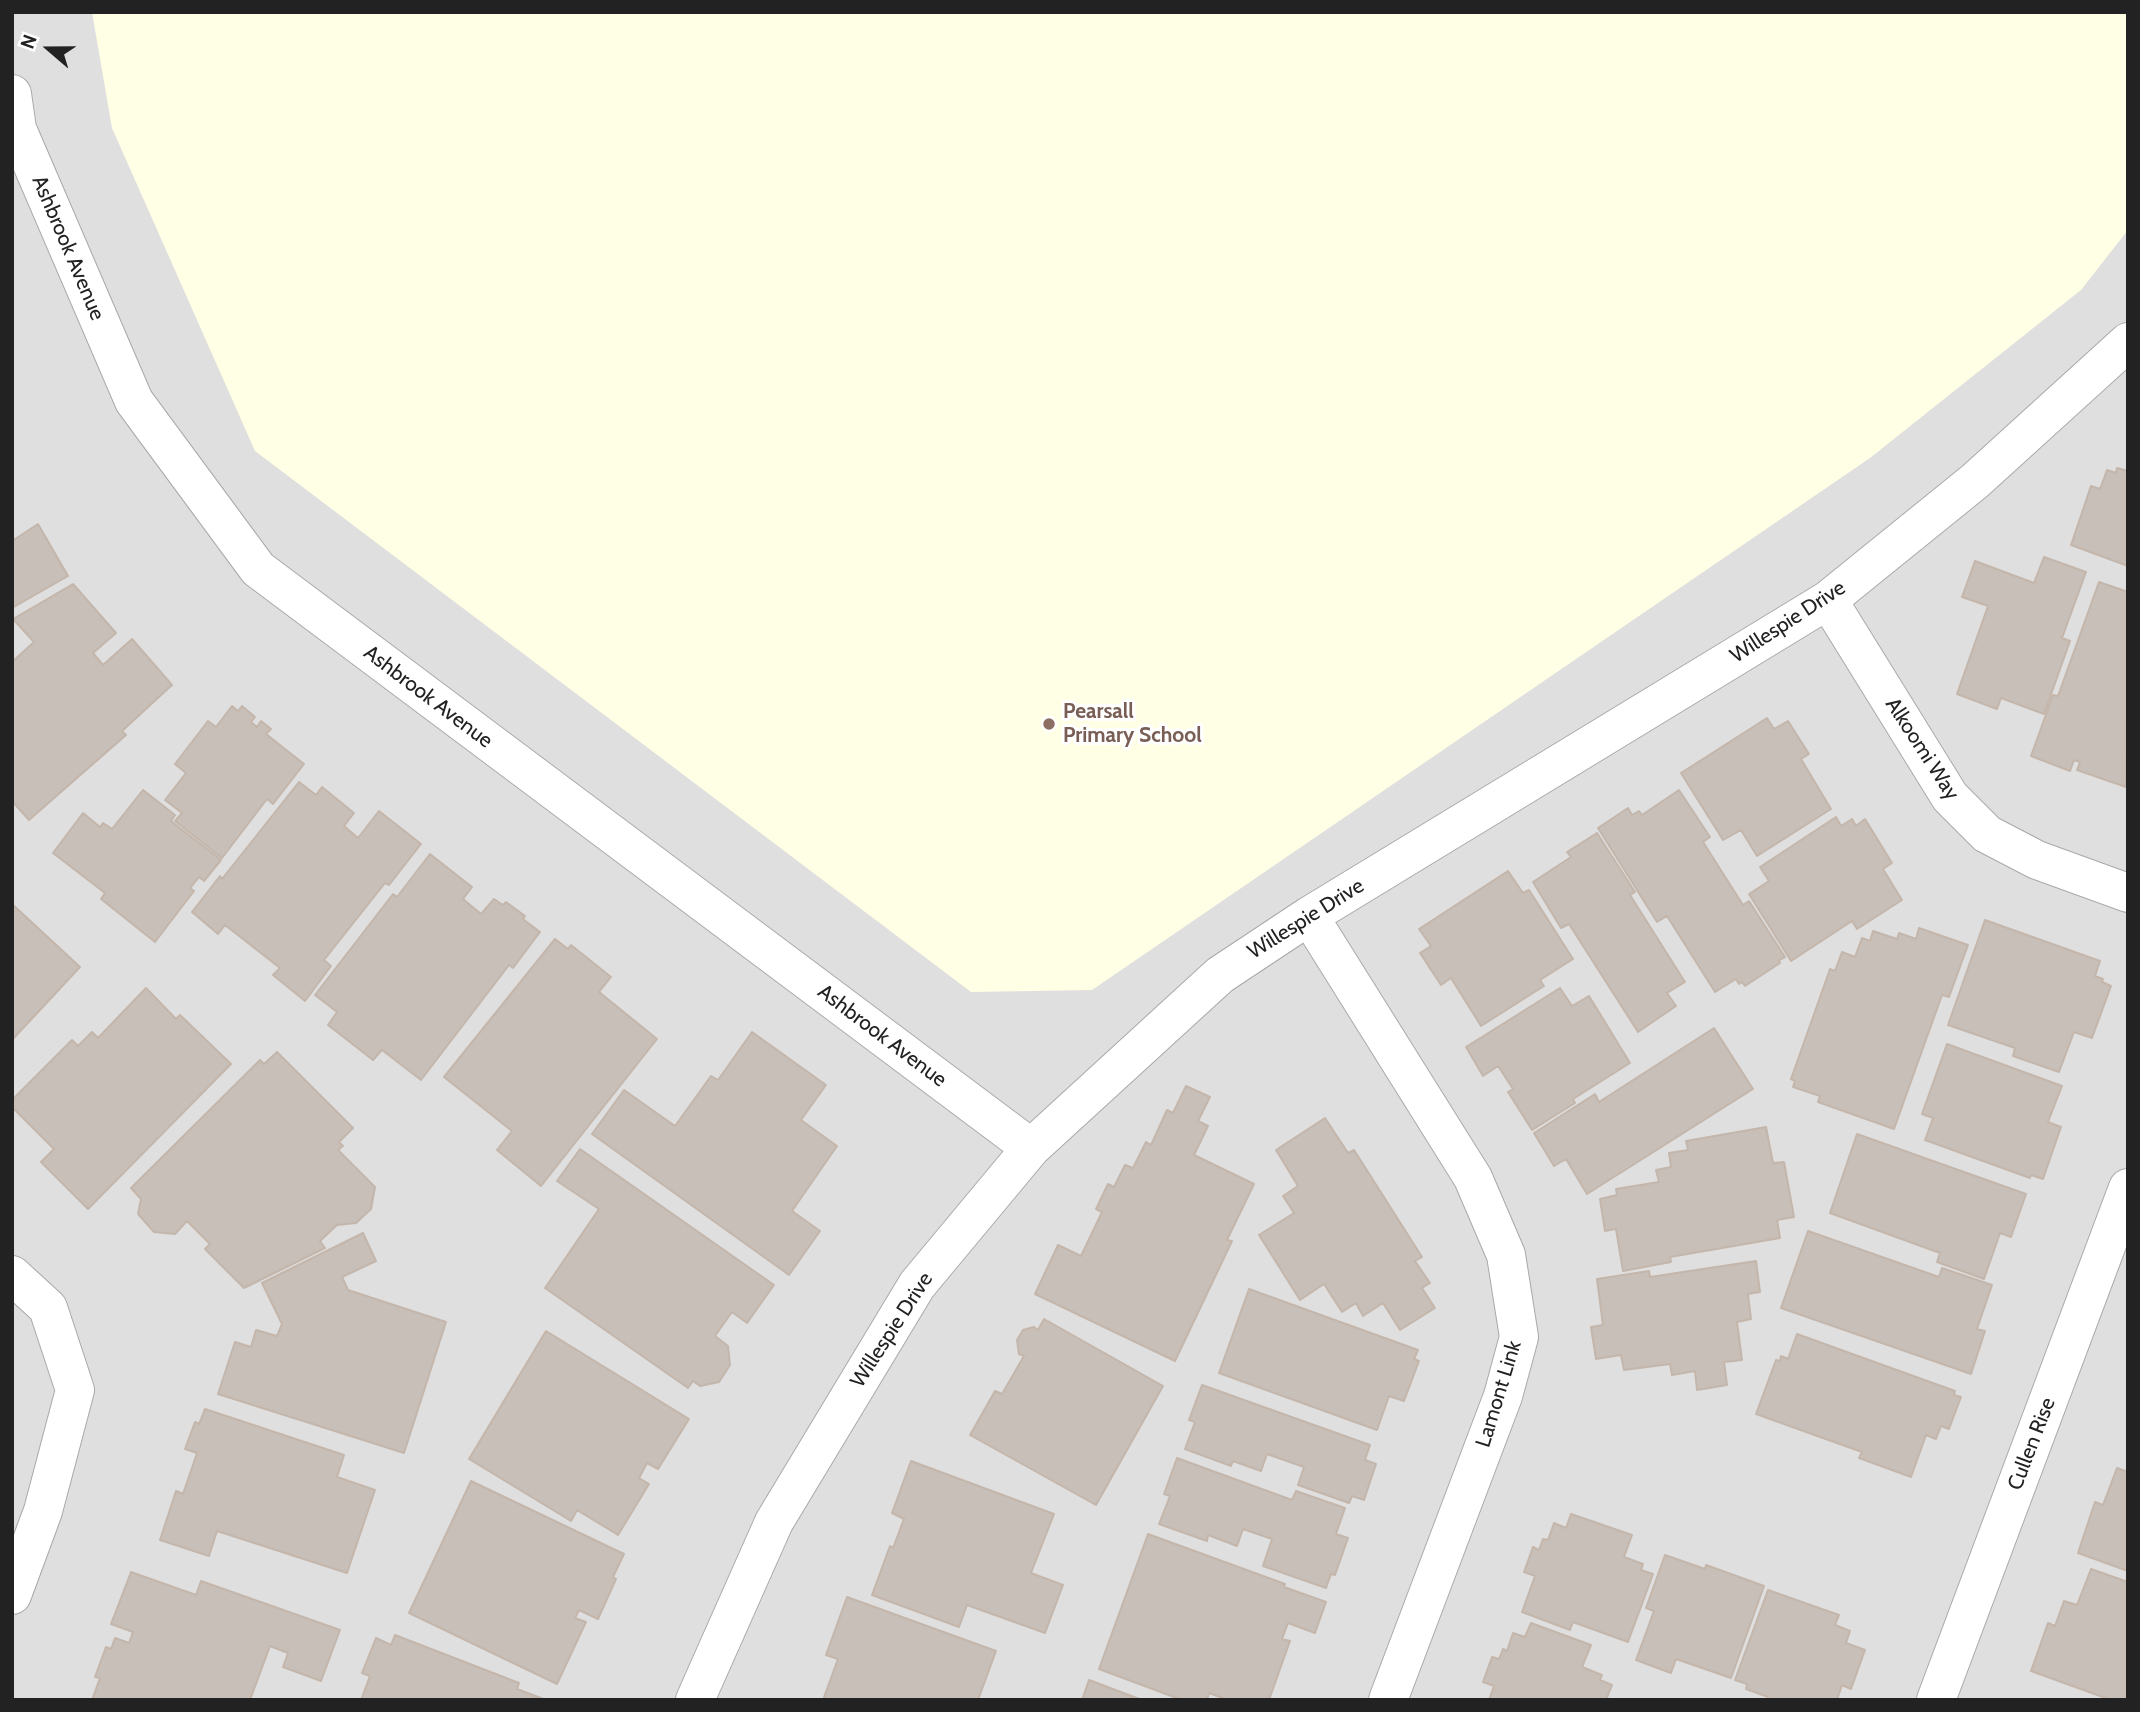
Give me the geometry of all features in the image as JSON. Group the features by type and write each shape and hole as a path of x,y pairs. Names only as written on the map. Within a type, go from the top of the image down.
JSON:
{"street":[{"name":"Ashbrook Avenue","path":"14,117 134,401 258,569 1031,1148"},
{"name":"Willespie Drive","path":"695,1700 774,1522 917,1285 1031,1148 1220,975 1309,916 1828,600 1975,481 2128,341"},
{"name":"Alkoomi Way","path":"1828,600 1950,797 1987,834 2037,860 2128,893"},
{"name":"Lamont Link","path":"1309,916 1473,1178 1506,1255 1519,1336 1503,1396 1388,1700"},
{"name":"Cullen Rise","path":"1936,1700 2128,1188"},
{"path":"12,1275 48,1308 75,1390 43,1511 12,1595"}],"shaded area":[{"path":"12,12 2128,12 2128,1700 12,1700"},
{"name":"Pearsall Primary School","path":"92,12 2128,12 2128,230 2081,290 1870,458 1092,990 971,992 255,451 112,128"}],"building":[{"path":"2117,468 2128,471 2128,566 2071,545 2091,486 2100,489 2107,470 2116,473"},
{"path":"38,524 68,576 12,608 12,541"},
{"path":"2044,557 2086,572 2062,638 2070,641 2044,714 2001,698 1997,709 1957,694 1988,606 1962,597 1975,561 2034,583"},
{"path":"2099,582 2128,592 2126,787 2077,770 2080,762 2074,760 2070,771 2031,756 2053,695 2058,696"},
{"path":"73,584 116,633 93,653 103,665 132,639 172,685 122,731 126,735 29,820 12,801 12,662 34,642 13,619"},
{"path":"232,706 238,711 242,706 255,717 251,722 257,727 261,721 271,729 266,734 304,764 273,804 267,799 222,858 175,821 182,813 165,800 186,773 175,764 208,721 216,727"},
{"path":"1767,718 1774,729 1788,721 1809,754 1801,759 1831,809 1757,856 1741,830 1723,840 1681,773"},
{"path":"299,782 316,795 322,787 354,813 344,826 358,838 379,811 421,844 389,885 385,883 324,960 331,966 305,1001 273,975 280,968 225,925 218,934 192,912 220,876 222,879"},
{"path":"143,790 175,815 171,821 221,860 204,881 199,877 190,888 194,891 155,942 101,899 105,893 53,853 83,813 100,827 103,823 112,829"},
{"path":"1679,790 1710,837 1703,842 1743,905 1749,901 1785,957 1745,986 1742,982 1739,984 1736,979 1715,992 1667,916 1657,922 1598,828 1628,808 1632,815 1639,811 1642,815"},
{"path":"1836,817 1841,826 1852,819 1856,826 1865,819 1892,863 1883,869 1902,900 1857,929 1852,921 1791,961 1749,894 1769,881 1760,867"},
{"path":"1597,833 1635,892 1630,895 1685,982 1667,993 1676,1006 1638,1032 1569,924 1561,928 1533,882 1571,857 1567,852"},
{"path":"430,854 472,887 463,899 481,914 494,899 503,905 506,902 540,932 513,968 509,965 421,1080 382,1050 373,1060 328,1025 337,1012 315,995 393,894 397,897"},
{"path":"1508,871 1523,893 1529,890 1573,959 1540,980 1544,986 1481,1026 1451,978 1441,985 1420,953 1431,946 1419,929"},
{"path":"12,904 80,967 12,1040"},
{"path":"1985,920 2100,961 2095,976 2111,986 2092,1038 2074,1032 2059,1072 2013,1056 2015,1048 1948,1025"},
{"path":"1919,928 1968,945 1949,997 1942,995 1894,1129 1818,1102 1820,1096 1793,1087 1795,1081 1791,1079 1830,969 1835,971 1842,952 1855,957 1862,938 1870,941 1873,931 1897,939 1899,933 1916,939"},
{"path":"555,939 568,949 571,945 611,977 599,992 657,1039 541,1186 497,1150 512,1131 444,1077"},
{"path":"146,988 176,1019 180,1015 231,1064 88,1209 41,1162 54,1149 12,1107 12,1100 72,1040 78,1046 92,1032 98,1038"},
{"path":"1560,988 1572,1006 1589,996 1630,1063 1573,1099 1575,1103 1532,1130 1508,1092 1513,1089 1498,1066 1483,1076 1466,1047"},
{"path":"1714,1028 1753,1089 1587,1194 1566,1159 1554,1166 1534,1133 1595,1094 1599,1102"},
{"path":"752,1032 826,1085 801,1120 837,1146 792,1211 820,1231 789,1275 592,1134 624,1090 675,1126 711,1076 718,1080"},
{"path":"1947,1044 2062,1086 2048,1122 2061,1127 2043,1179 2031,1175 2030,1178 1925,1140 1933,1118 1922,1114"},
{"path":"277,1052 353,1128 339,1142 343,1146 338,1150 375,1187 371,1209 356,1223 337,1225 320,1241 325,1248 244,1288 205,1249 210,1244 187,1221 175,1234 154,1232 138,1214 141,1199 131,1188 260,1060 264,1064"},
{"path":"1186,1086 1210,1097 1198,1121 1208,1126 1194,1155 1254,1184 1227,1240 1232,1241 1175,1361 1035,1294 1058,1245 1081,1256 1102,1212 1096,1209 1108,1184 1114,1187 1125,1165 1133,1168 1146,1142 1151,1145 1167,1110 1173,1113"},
{"path":"1325,1118 1348,1153 1354,1150 1422,1257 1415,1261 1430,1283 1422,1288 1435,1308 1400,1330 1383,1303 1363,1316 1356,1303 1342,1312 1324,1284 1300,1300 1259,1235 1294,1213 1283,1196 1298,1186 1276,1150"},
{"path":"1766,1127 1773,1163 1784,1162 1794,1217 1777,1220 1780,1238 1670,1257 1671,1262 1623,1271 1616,1229 1605,1231 1600,1199 1617,1195 1616,1189 1659,1182 1656,1170 1671,1167 1669,1153 1688,1150 1686,1141"},
{"path":"1857,1134 2026,1194 2011,1237 2000,1233 1984,1279 1937,1262 1940,1253 1830,1213"},
{"path":"580,1149 774,1285 747,1323 732,1312 715,1336 728,1346 730,1365 719,1382 700,1386 693,1381 688,1388 545,1288 599,1209 557,1181"},
{"path":"1808,1231 1939,1277 1942,1268 1992,1285 1977,1329 1985,1331 1971,1374 1781,1308"},
{"path":"363,1233 376,1261 342,1277 348,1290 446,1322 404,1453 218,1394 235,1342 251,1347 256,1330 277,1336 282,1324 262,1283"},
{"path":"1756,1261 1760,1292 1748,1294 1751,1319 1737,1322 1742,1360 1724,1362 1727,1385 1697,1390 1695,1371 1672,1375 1670,1364 1624,1370 1621,1355 1596,1359 1591,1327 1603,1325 1597,1279 1649,1271 1650,1277"},
{"path":"1249,1289 1418,1350 1414,1359 1419,1361 1404,1401 1389,1396 1377,1430 1219,1373"},
{"path":"1044,1319 1163,1386 1096,1505 970,1435 995,1391 1002,1394 1024,1356 1019,1354 1017,1340 1023,1330 1034,1327 1038,1330"},
{"path":"546,1331 689,1419 658,1469 647,1463 639,1478 649,1484 618,1535 577,1510 571,1521 469,1459"},
{"path":"1797,1334 1955,1391 1954,1395 1961,1397 1949,1429 1941,1426 1936,1439 1926,1435 1911,1477 1859,1458 1862,1452 1756,1414 1776,1360 1780,1361 1781,1356 1788,1359"},
{"path":"1202,1385 1370,1445 1365,1460 1376,1464 1364,1500 1352,1496 1349,1503 1298,1485 1304,1467 1267,1454 1261,1471 1233,1461 1231,1466 1185,1449 1195,1422 1189,1420"},
{"path":"205,1409 344,1455 337,1477 375,1490 347,1573 217,1531 209,1556 160,1540 176,1491 183,1494 197,1453 185,1449 195,1422 199,1424"},
{"path":"1177,1458 1292,1500 1296,1491 1345,1508 1336,1534 1348,1538 1335,1575 1331,1574 1326,1588 1263,1566 1272,1539 1243,1529 1237,1546 1208,1535 1207,1541 1159,1524 1170,1496 1164,1494"},
{"path":"911,1461 1054,1514 1031,1573 1063,1585 1045,1633 967,1605 959,1627 872,1595 890,1546 893,1548 904,1519 892,1513"},
{"path":"2117,1468 2128,1472 2128,1571 2078,1553 2095,1502 2103,1505"},
{"path":"471,1481 624,1554 598,1619 579,1610 575,1618 586,1622 557,1684 409,1613"},
{"path":"1571,1514 1632,1535 1624,1557 1643,1564 1641,1570 1653,1574 1628,1642 1573,1622 1570,1630 1522,1612 1535,1576 1524,1572 1533,1547 1539,1550 1543,1539 1548,1540 1554,1523 1566,1528"},
{"path":"1148,1534 1285,1584 1284,1587 1326,1602 1315,1633 1288,1623 1282,1639 1290,1641 1269,1700 1228,1700 1209,1693 1207,1700 1182,1700 1099,1669"},
{"path":"1665,1555 1705,1569 1706,1565 1764,1586 1731,1678 1676,1659 1671,1673 1636,1660 1654,1611 1646,1608"},
{"path":"2091,1569 2128,1582 2128,1700 2111,1700 2031,1671 2048,1623 2055,1626 2064,1601 2077,1605"},
{"path":"131,1572 196,1595 201,1581 340,1630 321,1681 283,1667 288,1653 270,1646 250,1700 92,1700 100,1678 95,1677 106,1647 111,1649 115,1638 129,1643 133,1632 111,1624"},
{"path":"1768,1590 1839,1615 1835,1625 1850,1631 1846,1643 1865,1650 1851,1689 1842,1685 1837,1700 1767,1700 1768,1697 1746,1689 1747,1684 1735,1680"},
{"path":"847,1597 996,1651 978,1700 823,1700 838,1659 826,1655"},
{"path":"1531,1623 1591,1645 1582,1667 1602,1675 1600,1680 1612,1685 1606,1700 1489,1700 1494,1686 1483,1682 1492,1657 1499,1659 1503,1649 1507,1651 1513,1633 1525,1637"},
{"path":"395,1635 519,1683 517,1689 546,1700 361,1700 370,1676 362,1673 376,1638 391,1645"},
{"path":"1089,1680 1142,1700 1082,1700"}],"place":[{"name":"Pearsall Primary School","path":"1049,724"}]}
